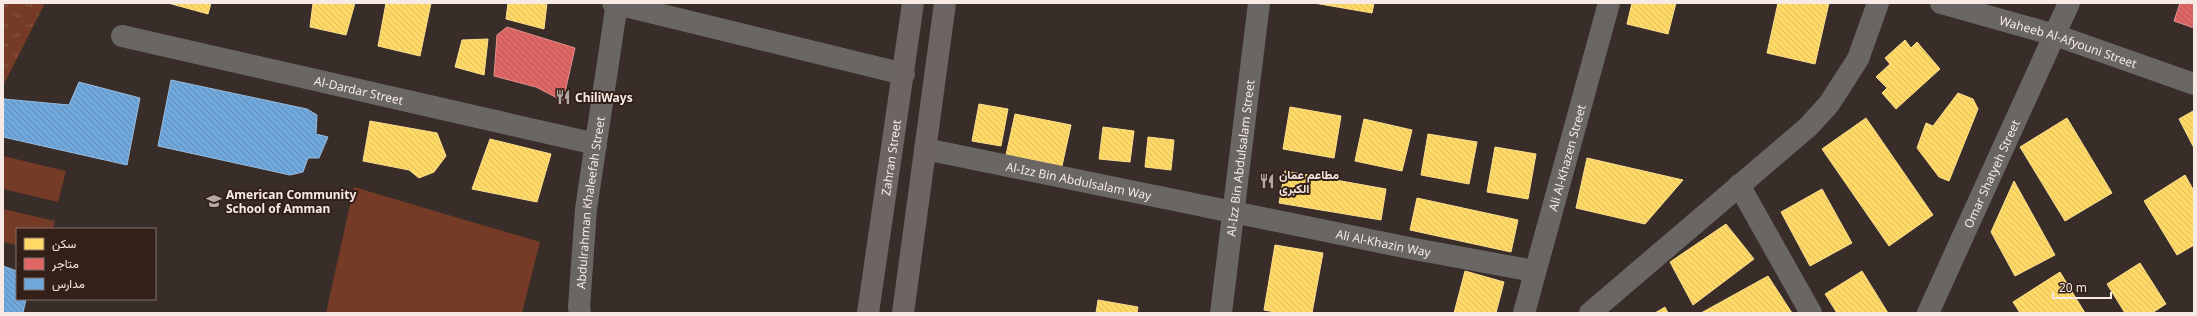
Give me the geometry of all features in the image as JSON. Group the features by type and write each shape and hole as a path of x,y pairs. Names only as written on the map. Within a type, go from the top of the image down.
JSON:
{"main road":[{"name":"Zahran Street","path":"868,313 904,74 913,3"},
{"path":"903,313 944,3"}],"street":[{"path":"616,3 904,74"},
{"name":"Abdulrahman Khaleefah Street","path":"578,311 586,209 616,3"},
{"name":"Al-Izz Bin Abdulsalam Street","path":"1221,313 1232,212 1259,3"},
{"name":"Ali Al-Khazen Street","path":"1524,313 1534,271 1609,3"},
{"path":"1590,313 1808,127 1829,104 1858,59 1878,3"},
{"name":"Waheeb Al-Afyouni Street","path":"1941,3 2055,36 2194,84"},
{"name":"Omar Shatyeh Street","path":"1928,313 2069,3"},
{"name":"Al-Dardar Street","path":"122,36 596,144"},
{"name":"Al-Izz Bin Abdulsalam Way","path":"925,149 1232,212"},
{"path":"1739,185 1811,313"},
{"name":"Ali Al-Khazin Way","path":"1232,212 1534,271"}],"green space":[{"path":"3,3 45,3 3,86"},
{"path":"3,156 66,171 58,202 3,189"},
{"path":"354,187 540,242 522,313 326,313"},
{"path":"3,209 55,221 53,228 16,228 16,245 3,242"}],"building: سكن":[{"path":"168,3 211,3 208,14"},
{"path":"313,3 355,3 346,35 310,27"},
{"path":"386,3 431,3 420,56 378,46"},
{"path":"508,3 547,3 544,29 506,19"},
{"path":"1314,3 1374,3 1372,13"},
{"path":"1632,3 1676,3 1668,34 1627,24"},
{"path":"1778,3 1829,3 1815,64 1767,53"},
{"path":"488,39 484,75 455,67 462,40"},
{"path":"1905,40 1911,48 1917,42 1940,69 1896,109 1882,93 1887,88 1876,77 1890,64 1885,58"},
{"path":"1958,93 1973,99 1978,109 1949,181 1939,177 1917,148 1926,123 1933,126"},
{"path":"979,104 1008,109 1001,146 972,141"},
{"path":"1290,107 1341,116 1334,158 1283,149"},
{"path":"2193,111 2194,112 2194,148 2179,119"},
{"path":"1015,114 1071,125 1062,166 1006,155"},
{"path":"1866,118 1933,215 1889,246 1822,149"},
{"path":"2067,118 2112,193 2065,221 2020,147"},
{"path":"1364,119 1412,130 1402,171 1355,161"},
{"path":"370,121 437,133 446,156 434,172 419,178 409,170 363,161"},
{"path":"1103,127 1134,131 1130,162 1099,159"},
{"path":"1428,134 1477,142 1469,184 1421,175"},
{"path":"1148,137 1174,140 1171,170 1145,167"},
{"path":"490,139 551,154 537,202 472,189"},
{"path":"1495,147 1536,154 1528,199 1487,192"},
{"path":"1587,158 1683,180 1645,224 1576,208"},
{"path":"1285,171 1386,189 1381,220 1279,203"},
{"path":"2185,175 2194,191 2194,245 2177,255 2144,201"},
{"path":"2014,181 2055,255 2015,276 1991,232"},
{"path":"1822,189 1852,243 1810,266 1781,212"},
{"path":"1417,198 1518,220 1511,252 1410,230"},
{"path":"1726,224 1754,259 1693,305 1670,262"},
{"path":"1275,245 1323,253 1312,313 1280,313 1264,310"},
{"path":"2140,263 2166,304 2152,313 2125,313 2107,284"},
{"path":"1465,271 1504,282 1496,313 1454,313"},
{"path":"1862,271 1888,313 1837,313 1825,294"},
{"path":"2060,272 2085,313 2020,313 2013,302"},
{"path":"1768,276 1792,313 1701,313"},
{"path":"1098,300 1138,307 1137,313 1096,313"},
{"path":"1665,307 1668,313 1655,313"}],"building: متاجر":[{"path":"2180,3 2194,3 2194,28 2174,21"},
{"path":"507,27 575,48 563,101 536,87 494,76 497,35"}],"building: مدارس":[{"path":"171,80 307,109 317,115 316,134 328,137 319,158 308,158 303,172 290,175 158,146"},
{"path":"79,82 140,98 127,165 3,137 4,99 69,105"},
{"path":"3,266 16,271 16,300 26,300 23,313 3,313"}],"place":[{"name":"ChiliWays","path":"563,97"},
{"name":"مطاعم عمان الكبرى","path":"1267,181"},
{"name":"American Community School of Amman","path":"214,201"}]}
